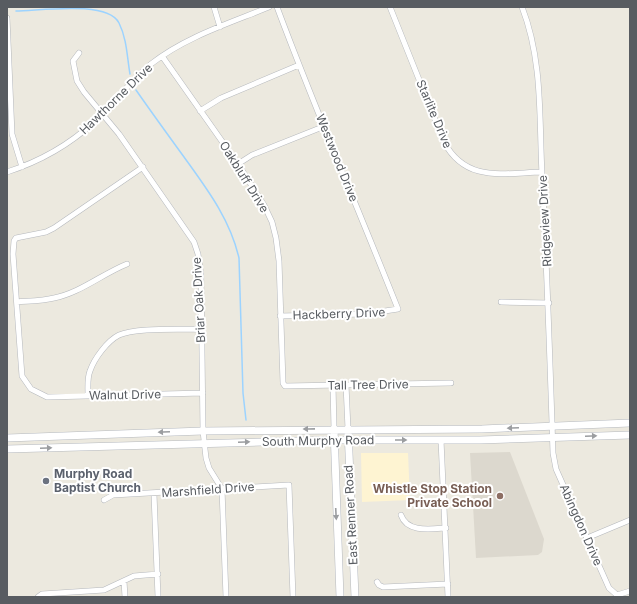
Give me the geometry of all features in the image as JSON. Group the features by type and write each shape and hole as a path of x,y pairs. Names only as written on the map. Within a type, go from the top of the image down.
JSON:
{"main road":[{"name":"South Murphy Road","path":"7,438 203,431 482,429 630,423"},
{"name":"East Renner Road","path":"334,429 340,597"},
{"name":"East Renner Road","path":"348,429 355,597"},
{"path":"83,435 83,447"},
{"name":"South Murphy Road","path":"7,449 133,447 334,440 441,440 630,435"}],"street":[{"path":"214,7 220,27"},
{"name":"Hawthorne Drive","path":"7,172 22,167 60,148 78,136 102,115 134,79 162,56 181,45 220,27 270,7"},
{"name":"Westwood Drive","path":"277,7 299,66 325,126 398,309"},
{"name":"Starlite Drive","path":"390,7 444,142 454,157 469,169 481,173 542,172"},
{"name":"Ridgeview Drive","path":"522,7 533,40 539,87 549,303 552,437"},
{"path":"7,18 12,134 22,167"},
{"name":"Briar Oak Drive","path":"79,53 73,61 77,82 102,115 120,134 182,223 194,242 198,254 201,275 203,431 210,468 222,489"},
{"name":"Oakbluff Drive","path":"162,56 238,164 264,205 276,238 279,261 283,383 285,386"},
{"path":"200,111 221,98 299,66"},
{"path":"238,164 252,155 325,126"},
{"path":"126,264 105,273 70,293 54,298 16,302 13,243 16,238 46,232 54,228 143,167"},
{"name":"Walnut Drive","path":"16,302 22,376 31,389 47,397 203,393"},
{"path":"501,302 549,303"},
{"name":"Hackberry Drive","path":"280,316 365,314 398,309"},
{"path":"88,395 89,372 93,364 107,345 118,336 132,332 201,329"},
{"name":"Tall Tree Drive","path":"285,386 451,383"},
{"name":"East Renner Road","path":"333,385 334,429"},
{"name":"East Renner Road","path":"346,385 348,429"},
{"name":"Abingdon Drive","path":"552,437 556,469 609,588 614,595 630,591"},
{"path":"441,440 448,597"},
{"name":"Marshfield Drive","path":"104,500 113,495 154,494 289,485 293,597"},
{"path":"222,489 226,597"},
{"path":"154,494 158,597"},
{"path":"401,515 406,524 414,528 446,528"},
{"path":"587,538 630,520"},
{"path":"38,596 104,590 142,575 158,574"},
{"path":"124,581 125,597"},
{"path":"378,582 379,585 383,587 448,584"}],"shaded area":[{"name":"Whistle Stop Station Private School","path":"510,452 544,539 542,552 538,555 476,558 470,453"},
{"path":"361,453 408,453 410,500 362,502"}],"waterway":[{"path":"16,11 72,8 101,11 112,16 119,23 124,35 130,74"},
{"path":"136,90 217,205 224,217 235,244 239,258 243,393 246,420"}],"place":[{"name":"Murphy Road Baptist Church","path":"46,481"},
{"name":"Whistle Stop Station Private School","path":"500,496"}]}
